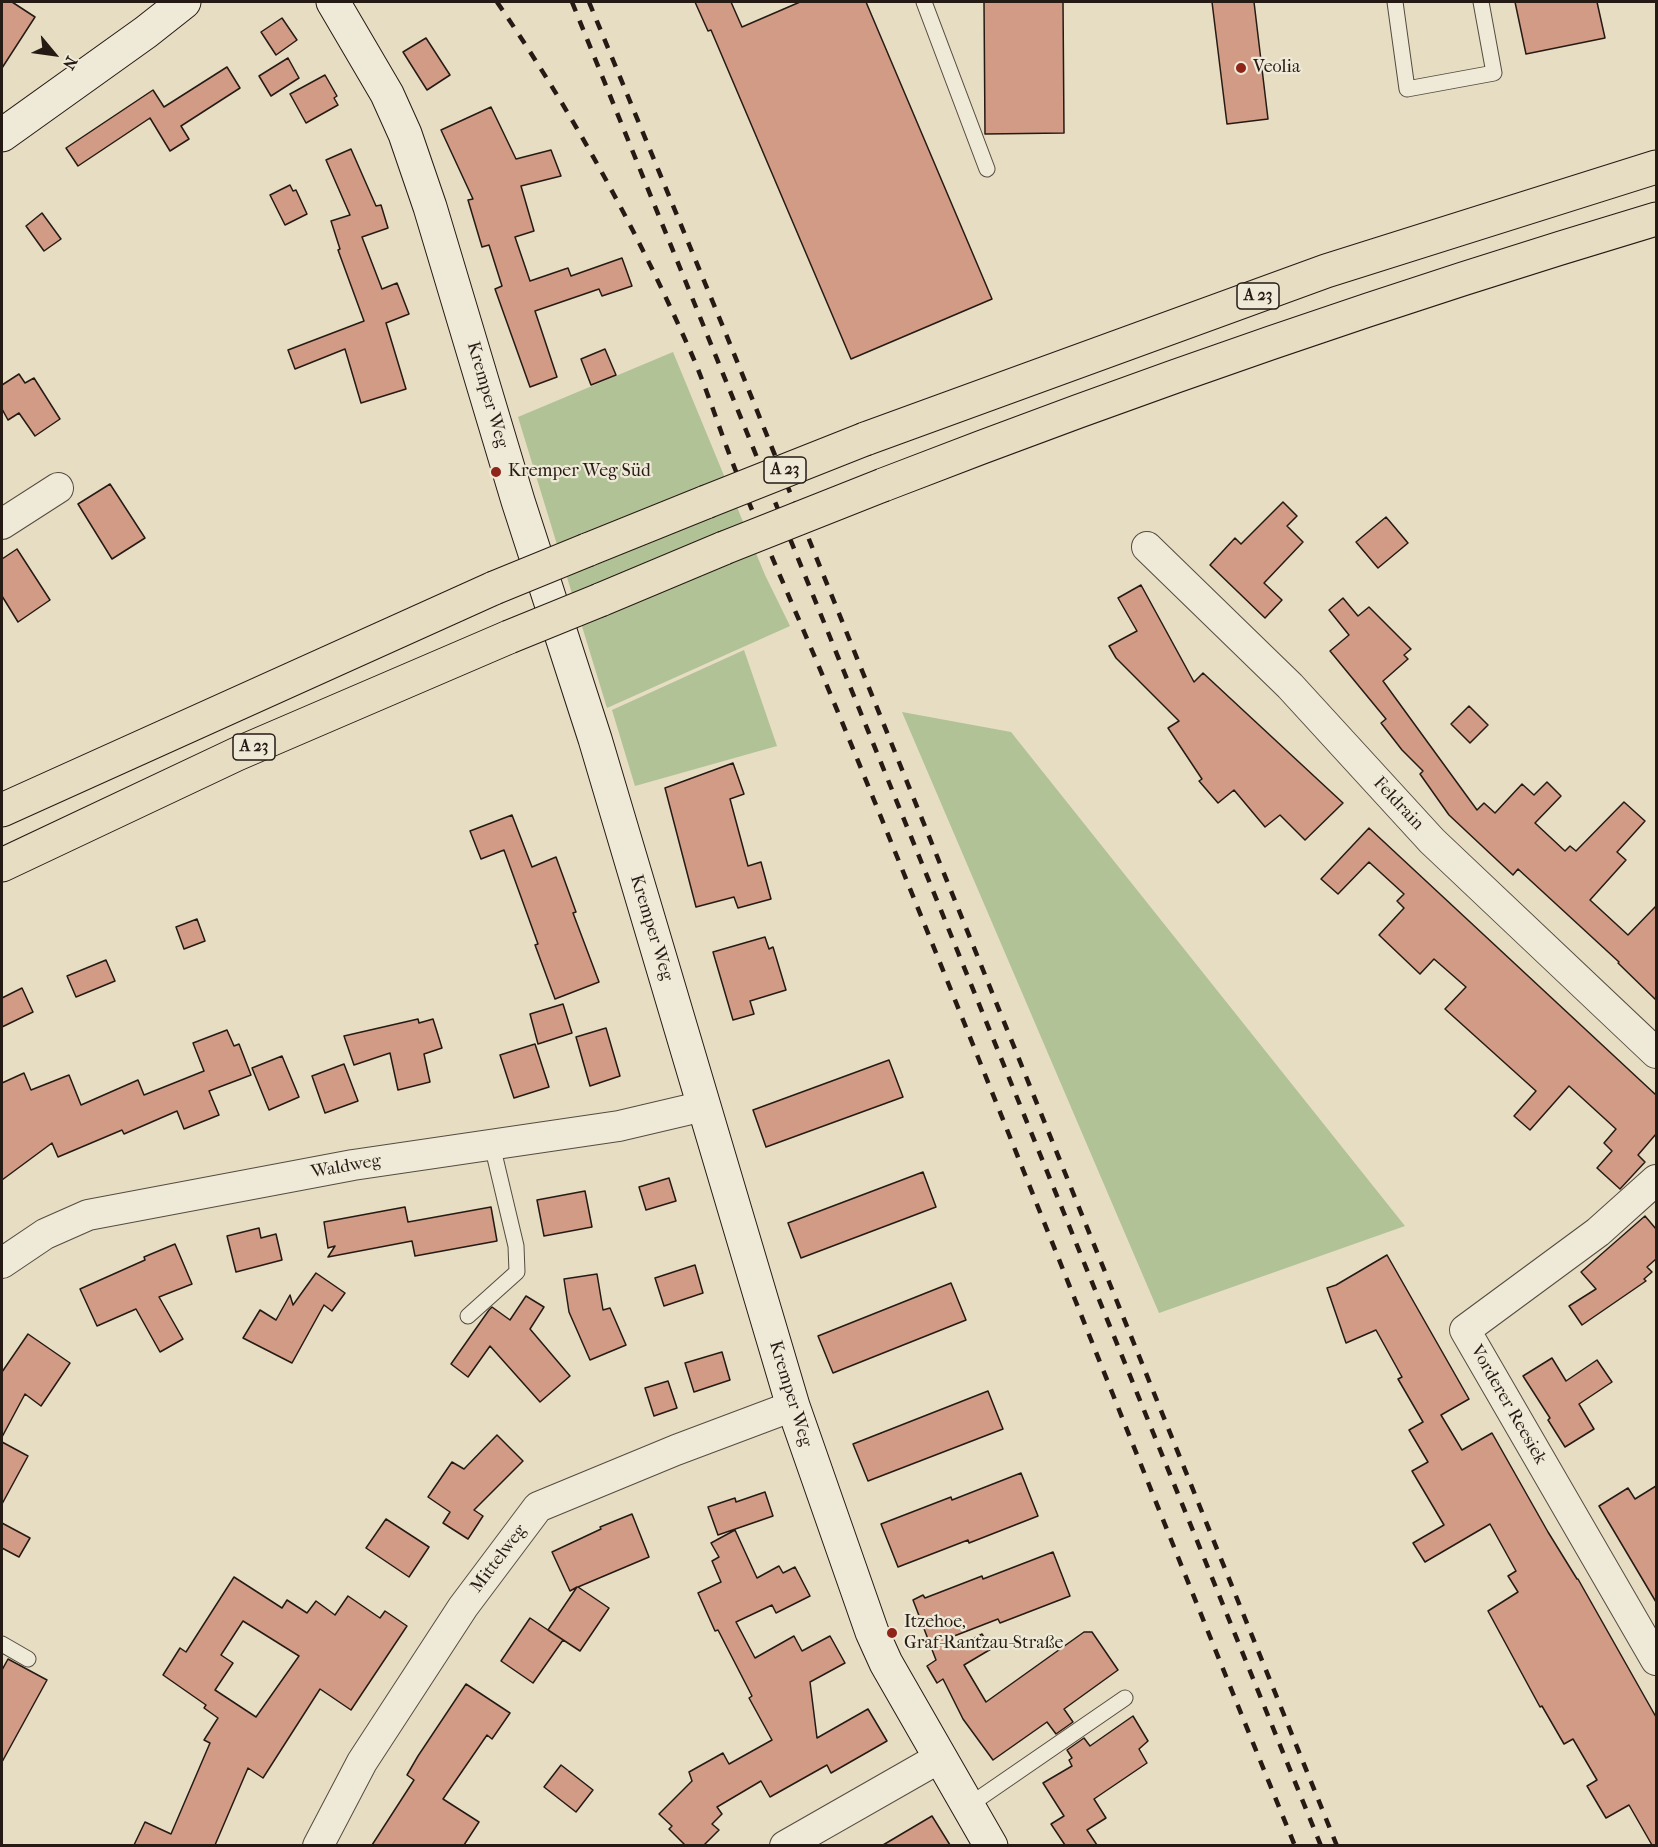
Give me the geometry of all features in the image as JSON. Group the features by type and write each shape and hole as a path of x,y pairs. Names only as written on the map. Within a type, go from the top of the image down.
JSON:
{"highway":[{"name":"A 23","path":"2,810 494,588 865,439 1127,342 1326,272 1656,167"},
{"name":"A 23","path":"2,865 237,754 509,636 883,485 1045,422 1335,320 1656,219"}],"street":[{"path":"2,135 146,32 184,2"},
{"name":"Kremper Weg","path":"333,2 387,93 405,134 430,207 518,501 589,721 793,1406 872,1632 886,1663 991,1845"},
{"path":"2,524 58,488"},
{"name":"Feldrain","path":"1147,547 1290,686 1432,841 1656,1053"},
{"name":"Waldweg","path":"2,1263 45,1234 88,1215 353,1165 619,1126 704,1106"},
{"name":"Vorderer Reesiek","path":"1656,1180 1598,1232 1465,1330 1656,1660"},
{"name":"Mittelweg","path":"318,1845 362,1762 463,1607 538,1507 676,1450 793,1406"},
{"path":"785,1845 941,1757"}],"lane":[{"path":"924,2 987,169"},
{"path":"1395,2 1407,89 1494,74 1481,2"},
{"path":"468,1316 517,1272 516,1246 492,1145"},
{"path":"2,1644 28,1659"},
{"path":"968,1806 1125,1698"}],"green space":[{"path":"673,352 765,575 790,626 607,708 518,417"},
{"path":"744,650 777,746 635,786 612,710"},
{"path":"902,712 1011,732 1405,1226 1159,1313"}],"building":[{"path":"2,2 12,2 35,17 2,68"},
{"path":"695,2 731,2 742,27 800,2 866,2 992,299 851,359 711,30 708,31"},
{"path":"984,2 1063,2 1064,133 985,134"},
{"name":"Veolia","path":"1212,2 1254,2 1268,119 1227,124"},
{"path":"1515,2 1597,2 1605,38 1526,54"},
{"path":"282,18 297,40 276,55 261,32"},
{"path":"426,38 450,75 427,90 403,52"},
{"path":"288,58 299,78 271,96 259,76"},
{"path":"227,67 240,88 181,126 189,139 170,151 150,118 78,166 66,148 153,90 164,107"},
{"path":"325,75 337,96 334,98 338,105 306,123 290,94"},
{"path":"491,107 516,159 551,150 561,176 521,186 534,231 515,237 530,281 568,268 571,276 622,258 632,286 602,296 599,289 535,311 557,377 530,387 495,289 502,286 489,245 482,247 468,200 473,199 441,130"},
{"path":"351,149 376,206 381,205 388,228 362,237 382,289 397,283 409,314 386,323 406,389 361,403 345,349 295,369 288,350 364,321 338,250 340,249 331,221 350,215 326,160"},
{"path":"290,185 293,191 296,190 307,214 285,225 270,195"},
{"path":"42,213 61,239 44,251 26,226"},
{"path":"605,349 616,375 591,385 581,359"},
{"path":"19,374 25,383 34,378 60,419 35,436 19,413 8,420 2,409 2,385"},
{"path":"110,484 145,538 112,559 78,504"},
{"path":"1283,502 1297,516 1287,526 1303,542 1264,583 1282,600 1265,618 1210,565 1235,538 1241,544"},
{"path":"1386,517 1408,543 1378,568 1356,542"},
{"path":"17,549 50,600 18,622 2,596 2,559"},
{"path":"1141,585 1194,682 1203,673 1343,803 1305,840 1280,815 1265,827 1234,790 1218,803 1199,781 1202,779 1168,728 1179,721 1116,658 1109,646 1137,631 1118,598"},
{"path":"1343,598 1358,616 1369,607 1411,649 1404,655 1408,659 1383,681 1477,810 1484,803 1495,813 1522,784 1534,795 1547,782 1561,796 1535,823 1565,851 1570,846 1576,851 1624,802 1645,821 1617,852 1626,860 1590,900 1628,935 1656,906 1656,1000 1619,962 1518,869 1513,875 1449,815 1420,774 1423,771 1402,750 1381,723 1386,719 1330,651 1349,635 1329,610"},
{"path":"1469,706 1488,725 1470,743 1451,724"},
{"path":"733,763 744,794 730,799 748,866 761,862 771,899 738,908 734,897 696,907 665,788"},
{"path":"512,815 532,867 556,857 576,912 573,913 599,982 555,999 504,850 481,859 470,831"},
{"path":"1369,828 1656,1095 1656,1134 1638,1155 1645,1162 1620,1189 1597,1168 1612,1151 1604,1143 1616,1129 1569,1086 1530,1130 1514,1116 1536,1091 1445,1009 1466,987 1434,959 1420,974 1379,935 1404,908 1397,901 1404,894 1369,862 1338,894 1321,879"},
{"path":"197,919 205,941 184,949 176,927"},
{"path":"765,937 769,949 773,947 786,990 750,1001 754,1014 733,1020 713,952"},
{"path":"106,960 115,981 76,997 67,976"},
{"path":"22,988 33,1012 2,1027 2,998"},
{"path":"563,1004 572,1033 538,1044 530,1014"},
{"path":"418,1019 419,1023 433,1019 442,1048 424,1054 430,1082 398,1090 390,1053 354,1065 344,1036"},
{"path":"606,1028 620,1076 590,1086 576,1037"},
{"path":"227,1030 234,1046 239,1044 251,1075 209,1091 219,1115 184,1129 177,1111 124,1134 122,1130 58,1157 52,1143 2,1180 2,1083 24,1073 31,1090 69,1075 81,1105 138,1080 144,1095 204,1071 193,1043"},
{"path":"535,1044 549,1087 514,1098 500,1055"},
{"path":"282,1056 299,1097 269,1110 252,1068"},
{"path":"889,1060 903,1097 766,1147 753,1110"},
{"path":"344,1064 358,1101 325,1113 312,1076"},
{"path":"923,1172 936,1207 801,1258 788,1223"},
{"path":"669,1178 676,1201 646,1210 639,1187"},
{"path":"585,1191 592,1227 544,1236 537,1200"},
{"path":"405,1207 408,1222 491,1207 497,1241 415,1256 412,1241 328,1257 335,1246 328,1248 324,1222"},
{"path":"1645,1216 1656,1229 1656,1259 1647,1267 1652,1272 1644,1279 1646,1281 1582,1325 1569,1306 1596,1289 1581,1272"},
{"path":"259,1228 261,1238 276,1234 282,1260 236,1272 227,1236"},
{"path":"175,1244 192,1284 159,1297 183,1339 160,1352 136,1309 97,1326 80,1289"},
{"path":"1387,1255 1469,1399 1441,1415 1462,1450 1492,1433 1656,1717 1656,1845 1652,1845 1629,1805 1606,1818 1587,1786 1597,1780 1573,1739 1564,1744 1542,1706 1540,1707 1488,1611 1518,1592 1508,1576 1516,1571 1490,1524 1425,1562 1413,1543 1444,1525 1412,1471 1428,1462 1409,1430 1423,1422 1398,1379 1402,1377 1376,1330 1346,1343 1327,1288"},
{"path":"695,1265 703,1293 664,1306 655,1278"},
{"path":"316,1273 345,1293 332,1311 324,1305 292,1363 243,1338 260,1310 276,1320 290,1295 293,1305"},
{"path":"597,1274 603,1310 610,1308 626,1345 590,1360 569,1312 564,1279"},
{"path":"951,1283 966,1320 833,1373 818,1336"},
{"path":"526,1296 544,1307 530,1329 570,1376 540,1402 490,1346 468,1377 451,1364 492,1307 510,1320"},
{"path":"28,1334 70,1363 41,1406 25,1394 2,1437 2,1372"},
{"path":"722,1352 730,1380 694,1392 685,1363"},
{"path":"1552,1358 1566,1381 1597,1360 1612,1382 1579,1404 1594,1429 1565,1447 1548,1420 1550,1418 1523,1376"},
{"path":"668,1381 677,1408 654,1416 645,1388"},
{"path":"988,1391 1003,1429 868,1481 853,1444"},
{"path":"497,1435 523,1461 474,1510 483,1516 468,1539 443,1523 450,1512 428,1497 452,1462 464,1469"},
{"path":"2,1442 28,1456 2,1504"},
{"path":"1021,1473 1038,1516 898,1567 881,1524"},
{"path":"1656,1486 1656,1602 1599,1506 1628,1488 1635,1499"},
{"path":"765,1492 773,1516 718,1535 708,1507 735,1498 736,1502"},
{"path":"632,1514 649,1557 578,1587 609,1608 580,1651 548,1630 577,1587 570,1591 552,1552 601,1529 600,1527"},
{"path":"386,1519 429,1547 409,1577 366,1548"},
{"path":"2,1523 30,1538 19,1557 2,1548"},
{"path":"735,1530 757,1578 779,1566 783,1573 795,1567 810,1596 776,1613 772,1605 736,1622 755,1658 794,1636 802,1651 830,1636 845,1663 810,1682 817,1738 868,1709 887,1741 831,1773 827,1765 770,1797 761,1781 717,1807 722,1814 712,1824 719,1830 704,1845 685,1845 669,1829 672,1826 659,1814 692,1781 689,1772 723,1753 729,1764 772,1740 749,1698 752,1696 718,1630 715,1631 698,1593 721,1582 712,1561 719,1557 711,1543"},
{"path":"1053,1552 1070,1596 1000,1623 998,1619 949,1638 955,1649 982,1634 991,1649 964,1665 986,1702 1084,1632 1092,1632 1118,1670 1064,1709 1073,1722 1056,1734 1047,1722 993,1760 963,1719 943,1679 937,1683 927,1666 936,1660 913,1600 923,1595 925,1598 982,1576 983,1579"},
{"path":"234,1577 282,1608 287,1600 307,1613 316,1601 335,1615 348,1596 380,1618 385,1611 407,1626 351,1710 320,1689 263,1778 248,1768 215,1845 134,1845 145,1822 171,1834 210,1743 204,1740 218,1718 204,1708 206,1705 163,1675 180,1648 186,1652","holes":["243,1621 299,1656 256,1717 215,1690 233,1663 221,1655"]},
{"path":"530,1618 563,1640 533,1683 501,1661"},
{"path":"8,1659 47,1680 2,1762 2,1670"},
{"path":"466,1684 510,1713 492,1739 487,1735 443,1799 479,1822 464,1845 372,1845 414,1780 407,1775 418,1756"},
{"path":"1133,1716 1148,1741 1139,1749 1147,1763 1094,1799 1106,1818 1087,1830 1097,1845 1065,1845 1051,1824 1064,1816 1043,1783 1072,1766 1069,1760 1072,1758 1067,1750 1084,1738 1090,1746"},
{"path":"561,1765 593,1790 576,1812 544,1787"},
{"path":"932,1816 950,1845 883,1845"}],"railway":[{"path":"497,2 552,87 603,174 692,355 735,469 905,877 1295,1846"},
{"path":"572,2 1321,1846"},
{"path":"589,2 726,334 1337,1846"}],"place":[{"name":"Veolia","path":"1241,68"},
{"name":"Kremper Weg Süd","path":"496,472"},
{"name":"Itzehoe, Graf-Rantzau-Straße","path":"892,1633"}]}
